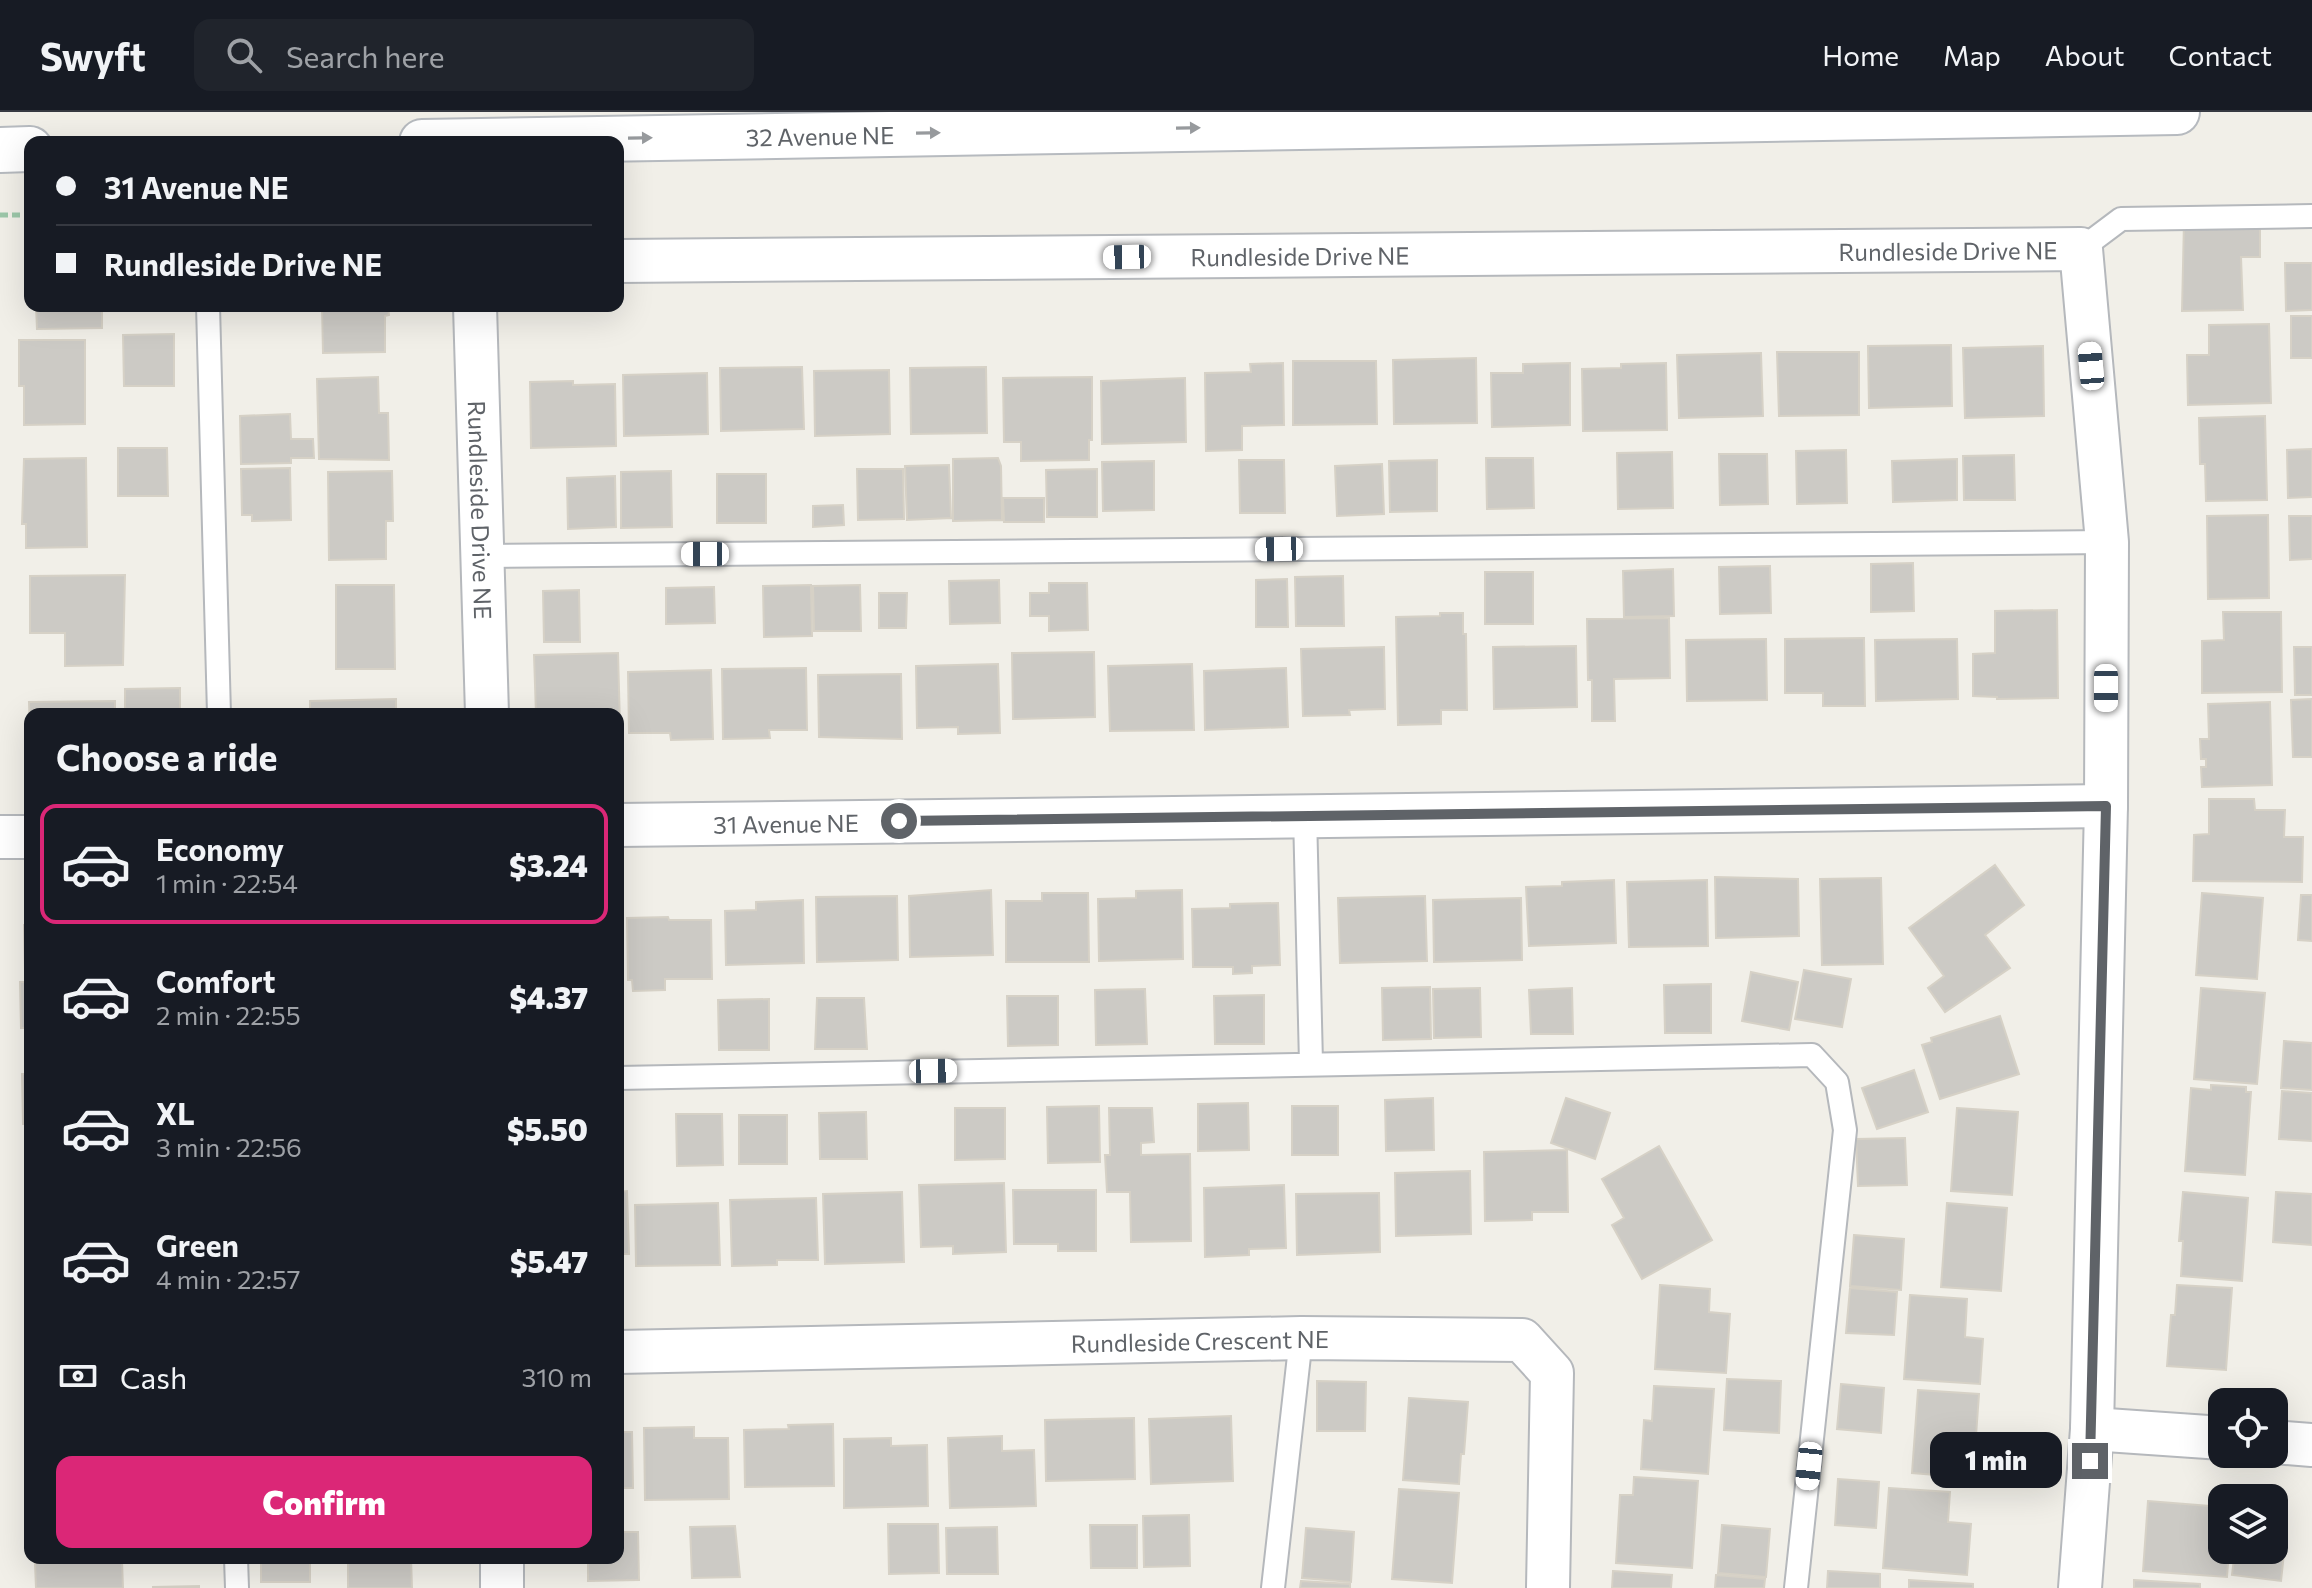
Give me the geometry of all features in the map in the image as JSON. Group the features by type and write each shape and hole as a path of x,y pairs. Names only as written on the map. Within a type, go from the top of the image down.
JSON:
{"main road":[{"name":"32 Avenue NE","path":"624,139 2177,112"},
{"path":"0,150 24,149"}],"street":[{"name":"Rundleside Drive NE","path":"624,261 2081,249 2107,542 2106,806 2092,1429 2080,1588"},
{"name":"Rundleside Drive NE","path":"475,312 487,708"},
{"name":"31 Avenue NE","path":"624,825 2106,806"},
{"path":"0,837 24,837"},
{"name":"Rundleside Crescent NE","path":"624,1352 1301,1338 1522,1340 1552,1373 1548,1588"},
{"path":"2092,1429 2208,1437"},
{"path":"2288,1443 2312,1445"},
{"path":"502,1564 502,1588"}],"lane":[{"path":"2081,249 2121,219 2312,216"},
{"path":"208,312 219,708"},
{"path":"482,556 2107,542"},
{"path":"1305,814 1311,1063"},
{"path":"624,1078 1812,1055 1837,1082 1845,1130 1796,1588"},
{"path":"1273,1588 1301,1338"},
{"path":"236,1564 237,1588"}],"path":[{"path":"0,215 24,215"}],"building":[{"path":"2184,221 2260,224 2260,257 2241,257 2243,310 2182,311"},
{"path":"2285,263 2312,263 2312,310 2286,311"},
{"path":"36,312 102,312 102,328 37,329"},
{"path":"322,312 389,312 385,316 385,352 323,353"},
{"path":"2291,316 2312,316 2312,358 2291,358"},
{"path":"2269,324 2271,403 2188,405 2187,355 2209,355 2209,325"},
{"path":"174,334 174,386 124,386 123,335"},
{"path":"19,340 85,340 85,424 24,425 24,386 19,386"},
{"path":"1951,345 1952,406 1869,408 1868,346"},
{"path":"2043,346 2044,416 1965,418 1963,348"},
{"path":"1777,352 1859,352 1859,415 1779,416"},
{"path":"1761,353 1763,416 1679,418 1677,355"},
{"path":"1476,358 1477,423 1394,424 1393,360"},
{"path":"1293,361 1376,361 1377,424 1293,425"},
{"path":"1283,363 1284,425 1242,426 1242,450 1206,451 1205,373 1251,372 1250,364"},
{"path":"1570,363 1570,425 1492,427 1491,373 1523,373 1523,364"},
{"path":"1666,363 1667,430 1583,431 1582,369"},
{"path":"802,367 804,429 721,431 720,368"},
{"path":"986,367 987,433 911,434 910,368"},
{"path":"889,370 890,434 815,436 814,371"},
{"path":"707,373 708,434 624,436 623,375"},
{"path":"378,377 379,413 388,413 389,460 319,459 317,379"},
{"path":"1092,377 1089,460 1021,461 1021,442 1004,442 1003,378"},
{"path":"1185,378 1186,442 1102,444 1101,381"},
{"path":"573,381 573,385 615,384 616,446 531,448 530,382"},
{"path":"290,414 291,439 313,439 314,458 291,458 291,463 241,464 240,416"},
{"path":"2265,416 2267,500 2206,501 2205,464 2200,464 2199,418"},
{"path":"118,448 167,448 168,496 118,496"},
{"path":"2312,449 2312,497 2288,498 2287,450"},
{"path":"1846,450 1847,503 1797,504 1796,451"},
{"path":"1672,452 1673,508 1618,509 1617,453"},
{"path":"1719,454 1767,454 1768,504 1720,505"},
{"path":"2014,455 2015,500 1964,500 1963,456"},
{"path":"86,458 87,547 26,548 26,524 22,524 24,459"},
{"path":"998,458 1001,466 1002,520 953,521 953,459"},
{"path":"1486,458 1533,458 1534,508 1487,509"},
{"path":"1957,459 1957,500 1893,502 1892,461"},
{"path":"1239,460 1284,460 1285,513 1240,513"},
{"path":"1437,460 1437,511 1390,512 1389,461"},
{"path":"1154,461 1154,510 1103,511 1102,462"},
{"path":"1382,464 1384,514 1337,516 1335,466"},
{"path":"949,465 951,518 907,520 905,466"},
{"path":"290,468 291,520 252,521 252,515 242,515 241,469"},
{"path":"857,469 903,469 904,519 858,520"},
{"path":"1097,469 1097,517 1047,517 1046,470"},
{"path":"392,471 393,521 386,521 386,559 329,560 328,472"},
{"path":"671,471 672,527 621,528 621,472"},
{"path":"717,474 766,474 766,523 717,523"},
{"path":"615,476 616,527 568,529 567,478"},
{"path":"1003,498 1044,498 1044,522 1004,522"},
{"path":"843,505 844,525 813,527 813,506"},
{"path":"2268,515 2269,598 2208,599 2207,516"},
{"path":"2289,516 2312,516 2312,559 2290,560"},
{"path":"1913,563 1914,611 1871,612 1871,564"},
{"path":"1770,566 1771,613 1720,614 1719,567"},
{"path":"1673,569 1674,616 1624,617 1623,571"},
{"path":"1485,572 1533,572 1533,624 1485,624"},
{"path":"125,575 123,665 65,666 65,633 30,633 30,576"},
{"path":"1343,576 1344,626 1296,626 1295,577"},
{"path":"1287,579 1288,627 1256,627 1256,580"},
{"path":"999,580 1000,623 950,624 949,581"},
{"path":"1049,583 1087,583 1088,630 1049,631 1049,616 1030,616 1030,593 1049,593"},
{"path":"336,585 394,585 395,669 336,669"},
{"path":"811,585 812,636 764,637 763,586"},
{"path":"860,585 861,631 814,631 813,586"},
{"path":"714,587 715,623 666,624 666,588"},
{"path":"579,590 580,642 544,642 543,591"},
{"path":"879,593 907,593 906,628 879,628"},
{"path":"2057,610 2058,698 1997,699 1973,696 1973,654 1995,653 1995,611"},
{"path":"2223,612 2281,612 2282,692 2202,693 2202,641 2224,640"},
{"path":"1440,613 1463,613 1467,710 1441,710 1441,724 1398,725 1396,617 1440,616"},
{"path":"1669,618 1670,678 1614,679 1615,721 1592,721 1587,619"},
{"path":"1864,638 1865,706 1823,706 1823,693 1785,693 1785,639"},
{"path":"1766,639 1767,700 1687,701 1686,640"},
{"path":"1957,639 1958,699 1876,701 1875,640"},
{"path":"1576,646 1577,707 1494,709 1493,647"},
{"path":"1384,647 1385,709 1349,710 1350,715 1303,716 1301,649"},
{"path":"2294,647 2312,647 2312,695 2295,695"},
{"path":"1094,652 1095,717 1013,719 1012,653"},
{"path":"618,653 620,708 536,708 534,655"},
{"path":"998,664 1000,733 958,734 958,727 917,728 916,666"},
{"path":"1192,664 1194,730 1110,731 1108,666"},
{"path":"806,668 807,730 769,730 770,738 723,739 722,669"},
{"path":"1286,668 1288,727 1205,730 1204,671"},
{"path":"711,670 713,739 671,740 670,733 629,733 628,672"},
{"path":"901,674 902,739 819,737 818,675"},
{"path":"180,688 180,708 125,708 125,689"},
{"path":"396,699 396,708 310,708 310,701"},
{"path":"2312,699 2312,757 2293,757 2291,700"},
{"path":"115,701 115,708 29,708 29,702"},
{"path":"2270,702 2272,785 2202,787 2201,767 2206,767 2206,759 2201,759 2200,739 2209,739 2208,704"},
{"path":"2209,799 2254,799 2255,810 2285,810 2284,837 2303,837 2302,882 2193,881 2194,835 2209,834"},
{"path":"1995,865 2024,905 1985,935 2010,968 1945,1012 1928,988 1944,976 1909,928"},
{"path":"1715,877 1798,879 1799,936 1716,938"},
{"path":"1881,878 1883,964 1822,965 1820,879"},
{"path":"1614,880 1616,943 1529,946 1526,887"},
{"path":"1707,880 1708,946 1629,947 1627,882"},
{"path":"991,890 993,955 910,957 909,896"},
{"path":"1182,890 1183,959 1099,961 1098,899 1136,898 1136,891"},
{"path":"1042,893 1088,893 1089,962 1006,962 1006,901 1042,901"},
{"path":"2202,893 2263,898 2257,979 2196,975"},
{"path":"2301,895 2312,895 2312,941 2298,940"},
{"path":"897,896 898,960 817,962 816,897"},
{"path":"1425,896 1427,961 1340,963 1338,898"},
{"path":"1521,898 1522,960 1434,962 1433,900"},
{"path":"803,900 804,963 726,965 725,911 756,910 756,902"},
{"path":"1278,903 1280,965 1252,966 1252,973 1233,974 1233,967 1193,967 1192,909"},
{"path":"668,917 669,920 711,920 712,979 665,979 665,990 633,991 632,980 628,980 627,918"},
{"path":"1804,970 1851,979 1842,1027 1795,1019"},
{"path":"1751,972 1798,982 1789,1030 1742,1021"},
{"path":"20,982 24,982 24,1028 21,1028"},
{"path":"1711,984 1711,1033 1665,1033 1664,985"},
{"path":"1430,987 1431,1039 1383,1040 1382,988"},
{"path":"1480,988 1481,1037 1434,1038 1433,989"},
{"path":"1572,988 1573,1034 1531,1034 1529,990"},
{"path":"2201,988 2265,993 2257,1084 2194,1079"},
{"path":"1145,989 1147,1044 1096,1045 1095,990"},
{"path":"1264,995 1264,1044 1215,1044 1214,996"},
{"path":"1007,996 1058,996 1058,1045 1008,1046"},
{"path":"817,998 864,998 867,1049 815,1049"},
{"path":"769,999 769,1050 719,1050 718,1000"},
{"path":"2000,1016 2019,1074 1940,1099 1922,1045 1932,1042 1931,1038"},
{"path":"2284,1041 2312,1043 2312,1090 2281,1088"},
{"path":"1914,1070 1928,1112 1877,1129 1862,1088"},
{"path":"22,1074 24,1074 24,1124"},
{"path":"2211,1085 2246,1087 2246,1092 2251,1092 2245,1175 2185,1171 2191,1088 2211,1090"},
{"path":"2282,1091 2312,1093 2312,1141 2279,1139"},
{"path":"1433,1098 1434,1150 1386,1151 1385,1100"},
{"path":"1566,1098 1610,1113 1595,1159 1551,1143"},
{"path":"1248,1103 1249,1150 1198,1151 1198,1104"},
{"path":"1099,1106 1100,1162 1048,1163 1047,1107"},
{"path":"1292,1106 1338,1106 1338,1155 1292,1155"},
{"path":"955,1108 1005,1108 1005,1159 955,1160"},
{"path":"1109,1108 1152,1108 1154,1142 1141,1143 1141,1155 1190,1154 1191,1241 1131,1242 1130,1192 1107,1192 1105,1155 1110,1155"},
{"path":"1957,1108 2018,1112 2012,1195 1951,1191"},
{"path":"866,1112 867,1159 820,1159 819,1113"},
{"path":"676,1114 722,1114 723,1165 677,1166"},
{"path":"739,1115 787,1115 787,1164 739,1164"},
{"path":"1905,1138 1907,1185 1858,1186 1856,1139"},
{"path":"1659,1146 1712,1240 1642,1279 1612,1225 1624,1218 1602,1179"},
{"path":"1567,1150 1568,1212 1532,1212 1532,1220 1485,1221 1484,1152"},
{"path":"1470,1171 1471,1234 1396,1236 1395,1173"},
{"path":"1004,1183 1006,1252 953,1254 953,1246 921,1247 919,1185"},
{"path":"1284,1185 1286,1248 1249,1249 1249,1255 1205,1257 1204,1188"},
{"path":"1013,1190 1096,1190 1096,1251 1058,1251 1058,1244 1014,1244"},
{"path":"624,1191 627,1191 629,1254 624,1254"},
{"path":"902,1192 904,1262 825,1264 823,1194"},
{"path":"2183,1192 2248,1198 2242,1281 2181,1276 2183,1241 2179,1241"},
{"path":"2276,1192 2312,1194 2312,1245 2273,1242"},
{"path":"1379,1193 1380,1252 1297,1255 1296,1194"},
{"path":"816,1198 818,1260 777,1260 777,1265 732,1266 730,1200"},
{"path":"718,1203 720,1265 636,1266 635,1205"},
{"path":"1947,1203 2007,1208 2001,1291 1941,1287"},
{"path":"1854,1235 1904,1239 1901,1290 1850,1286"},
{"path":"1660,1285 1710,1289 1709,1312 1730,1314 1726,1373 1655,1369"},
{"path":"2177,1285 2232,1288 2226,1370 2167,1366"},
{"path":"1850,1288 1897,1292 1894,1335 1846,1333"},
{"path":"1910,1295 1967,1299 1965,1337 1983,1339 1980,1384 1904,1379"},
{"path":"1727,1379 1781,1381 1779,1433 1724,1430"},
{"path":"1317,1381 1366,1382 1365,1431 1317,1431"},
{"path":"1841,1384 1884,1388 1881,1433 1837,1429"},
{"path":"1654,1386 1714,1389 1708,1474 1641,1469 1644,1420 1652,1421"},
{"path":"1918,1390 1979,1394 1973,1478 1912,1473"},
{"path":"1409,1398 1468,1402 1459,1484 1403,1480"},
{"path":"1231,1416 1233,1481 1151,1484 1149,1419"},
{"path":"1134,1418 1135,1479 1046,1481 1045,1420"},
{"path":"833,1424 834,1486 745,1487 744,1430"},
{"path":"694,1427 694,1438 728,1438 729,1499 645,1500 644,1428"},
{"path":"624,1432 632,1432 633,1488 624,1488"},
{"path":"1002,1436 1002,1451 1034,1450 1036,1506 950,1508 948,1438"},
{"path":"891,1438 891,1446 927,1445 928,1506 844,1508 844,1439"},
{"path":"1634,1477 1698,1481 1692,1568 1616,1563 1620,1495 1633,1495"},
{"path":"1838,1479 1879,1482 1876,1528 1835,1525"},
{"path":"1889,1488 1950,1492 1948,1522 1971,1524 1967,1575 1883,1568"},
{"path":"1399,1489 1459,1493 1452,1583 1392,1579"},
{"path":"2148,1501 2208,1506 2208,1564 2228,1564 2227,1577 2143,1571"},
{"path":"1189,1515 1190,1566 1144,1567 1143,1516"},
{"path":"888,1524 938,1524 939,1573 889,1574"},
{"path":"1090,1525 1137,1525 1137,1568 1091,1568"},
{"path":"1722,1525 1770,1529 1766,1577 1718,1573"},
{"path":"735,1526 740,1577 692,1578 690,1527"},
{"path":"997,1527 998,1574 947,1574 946,1528"},
{"path":"1306,1528 1354,1532 1351,1582 1302,1578"},
{"path":"624,1532 638,1532 639,1580 588,1581 588,1564 624,1564"},
{"path":"35,1564 122,1564 123,1588 36,1588"},
{"path":"261,1564 310,1564 310,1582 261,1582"},
{"path":"348,1564 411,1564 412,1588 348,1588"},
{"path":"2233,1564 2283,1564 2281,1581 2232,1575"},
{"path":"1613,1571 1672,1575 1671,1588 1612,1588"},
{"path":"1828,1571 1880,1574 1880,1588 1827,1588"},
{"path":"1716,1575 1765,1579 1764,1588 1715,1588"},
{"path":"1909,1580 1973,1584 1973,1588 1909,1588"},
{"path":"2134,1580 2200,1584 2200,1588 2134,1588"},
{"path":"1301,1581 1350,1584 1350,1588 1300,1588"},
{"path":"153,1587 199,1588 153,1588"}],"route":[{"path":"899,821 2106,806 2090,1461"}]}
